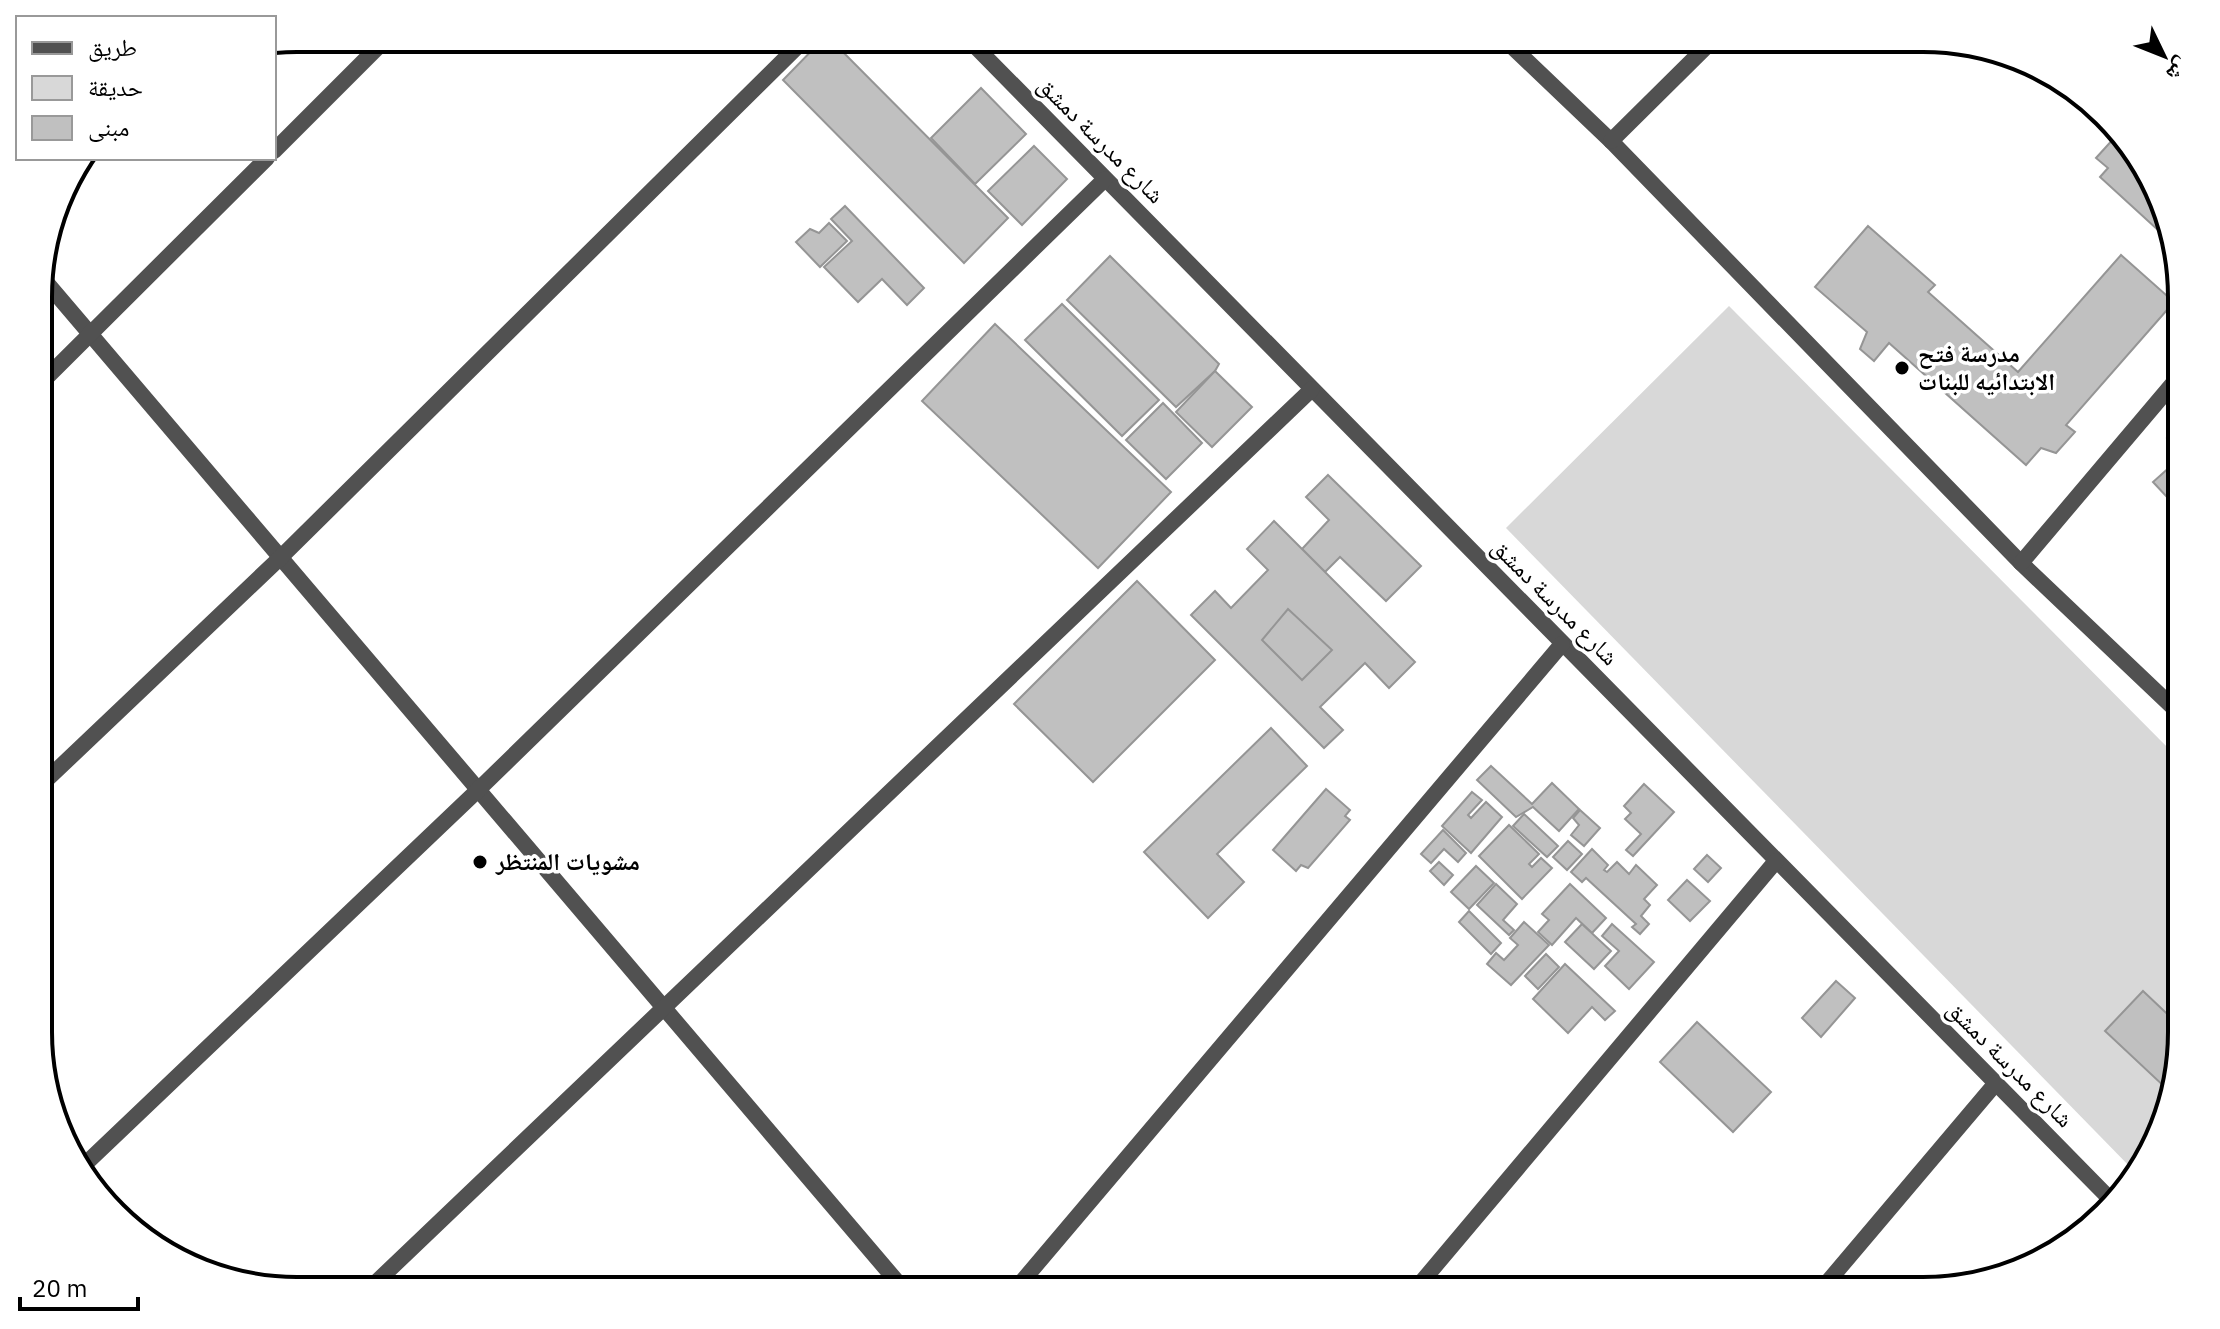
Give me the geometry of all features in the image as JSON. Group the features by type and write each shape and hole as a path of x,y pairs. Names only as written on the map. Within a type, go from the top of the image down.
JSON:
{"street":[{"path":"276,149 373,52"},
{"path":"52,775 281,557 792,52"},
{"name":"شارع مدرسة دمشق","path":"981,52 2105,1194"},
{"path":"1518,52 1611,141 2021,563 2167,702"},
{"path":"1611,141 1701,52"},
{"path":"52,372 265,160"},
{"path":"89,1161 478,790 1105,179"},
{"path":"52,289 893,1277"},
{"path":"382,1277 1312,389"},
{"path":"2021,563 2167,391"},
{"path":"1026,1277 1562,644"},
{"path":"1426,1276 1776,861"},
{"path":"1833,1276 1996,1083"}],"green space":[{"path":"1729,306 2167,747 2166,1064 2160,1095 2149,1126 2128,1165 1506,528"}],"building":[{"path":"810,52 843,52 1008,218 964,263 783,80"},
{"path":"981,88 1026,134 975,184 931,138"},
{"path":"2111,141 2135,174 2159,231 2100,177 2108,168 2096,158"},
{"path":"1034,146 1067,179 1022,225 988,191"},
{"path":"845,206 924,288 907,305 882,279 858,302 824,267 852,241 831,219"},
{"path":"829,223 847,241 820,267 796,242 810,229 819,233"},
{"path":"1868,226 1935,285 1928,292 2018,372 2121,255 2167,296 2167,310 2066,425 2075,432 2056,453 2041,448 2026,465 1889,343 1874,361 1860,349 1867,332 1815,287"},
{"path":"1110,256 1219,364 1176,407 1067,300"},
{"path":"1062,304 1159,400 1122,436 1025,340"},
{"path":"995,324 1171,492 1098,568 922,401"},
{"path":"1215,371 1252,407 1212,447 1176,412"},
{"path":"1163,403 1202,443 1166,479 1126,440"},
{"path":"2167,470 2167,497 2153,482"},
{"path":"1328,475 1421,566 1386,601 1340,557 1325,572 1302,549 1329,520 1306,497"},
{"path":"1274,521 1415,662 1389,688 1365,663 1320,707 1343,730 1324,748 1191,615 1215,591 1231,608 1268,570 1247,549"},
{"path":"1137,581 1215,660 1093,782 1014,704"},
{"path":"1288,609 1332,650 1302,680 1262,640"},
{"path":"1271,728 1307,766 1217,854 1244,882 1208,918 1144,852"},
{"path":"1491,766 1532,804 1552,783 1579,809 1559,831 1533,807 1516,817 1477,780"},
{"path":"1644,784 1674,812 1633,856 1626,850 1641,834 1625,819 1631,813 1624,806"},
{"path":"1326,789 1350,810 1345,816 1350,820 1308,868 1301,865 1296,871 1273,850"},
{"path":"1472,792 1482,800 1468,815 1471,818 1486,802 1502,817 1471,853 1442,826"},
{"path":"1580,810 1600,828 1584,846 1571,835 1579,825 1573,818"},
{"path":"1524,814 1558,846 1547,857 1513,826"},
{"path":"1509,825 1539,854 1529,864 1532,867 1541,858 1552,868 1522,899 1479,856"},
{"path":"1443,830 1466,853 1458,862 1444,849 1431,863 1421,854"},
{"path":"1568,841 1582,854 1567,870 1553,857"},
{"path":"1592,849 1608,865 1604,870 1607,872 1617,862 1629,874 1636,865 1657,885 1644,899 1650,905 1641,916 1649,924 1640,934 1632,927 1636,924 1586,878 1582,882 1571,872"},
{"path":"1707,855 1721,868 1708,882 1694,869"},
{"path":"1439,862 1453,875 1444,885 1430,871"},
{"path":"1476,866 1494,883 1469,909 1451,892"},
{"path":"1687,880 1710,901 1690,921 1668,900"},
{"path":"1496,884 1517,904 1503,920 1514,930 1509,935 1477,905"},
{"path":"1570,884 1606,918 1592,933 1576,918 1552,945 1538,932 1549,920 1542,914"},
{"path":"1469,911 1501,943 1491,954 1459,922"},
{"path":"1524,922 1549,945 1511,985 1487,964 1496,953 1504,960 1518,945 1510,938"},
{"path":"1582,924 1611,951 1594,969 1565,942"},
{"path":"1612,924 1654,962 1629,989 1605,966 1619,951 1602,936"},
{"path":"1546,954 1559,967 1538,989 1525,976"},
{"path":"1565,964 1615,1011 1605,1020 1592,1007 1568,1033 1533,999"},
{"path":"1836,981 1855,998 1821,1037 1802,1018"},
{"path":"2143,991 2167,1014 2166,1064 2162,1084 2105,1031"},
{"path":"1697,1022 1771,1092 1733,1132 1660,1062"}],"place":[{"name":"مدرسة فتح الابتدائيه للبنات","path":"1902,368"},
{"name":"مشويات المنتظر","path":"480,862"}]}
